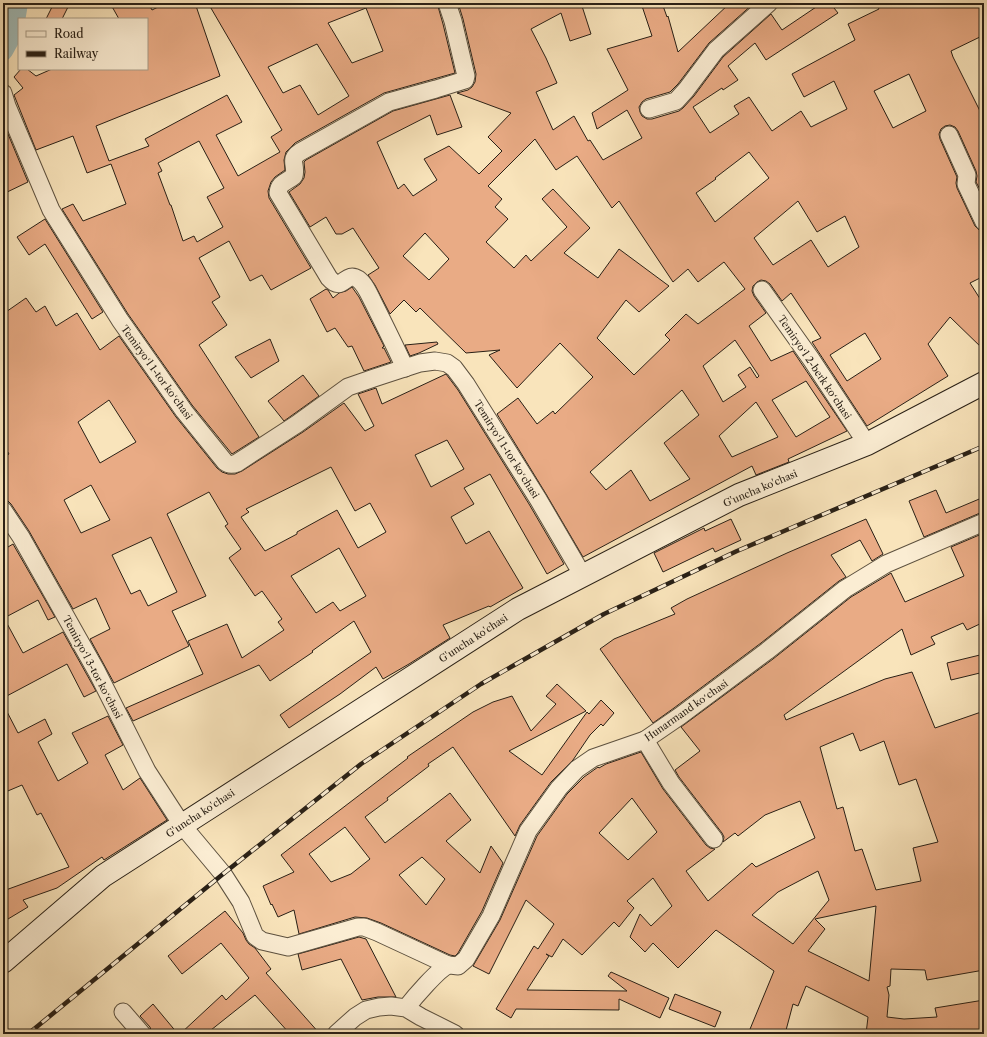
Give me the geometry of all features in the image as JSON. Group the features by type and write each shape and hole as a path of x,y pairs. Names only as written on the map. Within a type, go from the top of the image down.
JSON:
{"street":[{"path":"405,368 365,286 355,278 348,278 340,284 333,283 278,193 278,190 282,183 294,176 295,170 293,159 294,156 300,152 389,102 465,80 466,76 453,21 447,3"},
{"path":"649,109 676,102 716,50 769,3"},
{"name":"Temiryoʻl 1-tor koʻchasi","path":"3,93 7,106 51,210 120,320 184,411 225,462 232,465 237,463 297,424 348,387 420,363 435,361 447,363 454,368 466,384 538,499 582,576"},
{"path":"950,135 966,175 966,184 984,222"},
{"name":"Temiryoʻl 2-berk koʻchasi","path":"762,290 811,359 867,444"},
{"name":"G'uncha ko'chasi","path":"3,962 103,876 518,609 739,495 867,444 984,383"},
{"name":"Temiryoʻl 3-tor koʻchasi","path":"3,510 21,537 97,672 147,771 182,825 223,874 241,902 255,936 273,944 288,947 358,927 364,927 448,965"},
{"name":"Hunarmand koʻchasi","path":"406,1008 440,971 448,965 458,966 466,959 491,916 528,831 559,788 577,769 593,758 645,740 680,716 748,665 845,589 886,564 984,522"},
{"path":"645,740 670,783 714,839"},
{"path":"336,1034 355,1017 366,1010 391,1006 406,1008 455,1034"},
{"path":"123,1012 142,1034"}],"building":[{"path":"54,3 70,3 62,18 46,18"},
{"path":"110,3 148,3 152,10 166,3 195,3 220,76 96,126 109,161 149,146 145,139 227,95 242,122 216,135 238,176 280,152 271,137 282,130 208,3 437,3 455,73 384,93 295,143 286,152 284,160 285,170 271,182 268,191 269,198 311,268 271,290 262,275 250,281 229,241 199,258 220,297 212,302 227,325 199,345 259,437 232,454 192,405 128,314 62,209 73,204 83,221 126,204 111,164 87,173 73,136 36,150 14,95 23,88 14,77 20,70 28,70 36,76 50,70 148,70 148,18 118,18","holes":["366,8 383,51 352,63 328,23","317,44 349,96 318,115 300,85 283,93 268,67","199,141 224,188 207,197 223,227 197,242 194,236 183,241 158,173 162,171 158,163"]},
{"path":"458,3 581,3 591,34 570,41 561,13 531,29 557,83 536,92 553,130 574,116 588,141 590,140 603,160 642,138 627,110 597,129 592,113 628,90 607,49 652,36 641,3 662,3 667,17 668,16 678,52 730,3 754,3 709,43 678,84 670,92 646,99 642,102 639,107 640,112 642,116 647,119 652,119 679,111 683,108 694,96 723,57 771,14 782,30 822,3 830,3 838,13 766,60 755,43 728,66 738,80 723,90 722,88 693,107 710,133 739,114 734,106 749,97 772,131 801,111 811,127 847,109 834,81 804,97 792,74 855,40 848,24 879,9 876,3 984,3 984,35 951,51 984,119 984,197 976,182 976,171 958,131 955,127 950,125 941,129 939,134 957,177 957,188 975,226 984,232 984,276 970,283 984,305 984,350 950,317 928,344 948,376 867,426 812,342 821,338 791,293 782,301 770,284 761,280 757,282 753,286 752,291 766,313 749,326 771,361 793,351 847,431 788,459 789,462 756,475 752,466 583,557 497,414 518,398 537,424 553,411 555,414 593,377 560,343 517,388 489,355 500,350 466,353 420,308 416,312 404,300 390,314 368,275 379,268 353,228 342,234 336,234 326,217 310,227 289,192 300,184 304,178 304,162 306,160 393,111 450,95 462,127 437,135 430,115 377,142 398,189 404,184 413,196 437,180 424,159 449,146 479,174 502,151 488,137 511,113 457,93 468,90 472,87 475,82 476,74","holes":["909,74 926,111 893,128 874,91","535,139 556,170 577,156 612,208 619,201 673,282 688,269 698,282 724,262 745,289 698,324 686,314 665,335 670,340 634,375 597,338 626,300 639,312 669,286 619,249 598,278 564,253 590,228 553,189 542,199 567,227 531,261 526,255 514,268 486,242 508,219 495,207 502,199 488,186","749,152 769,178 715,222 696,193 716,179 715,178","798,201 817,232 845,216 859,247 828,267 811,240 773,265 754,238","425,233 449,259 429,280 403,256","865,333 881,359 847,381 830,355","735,340 759,376 757,378 750,367 738,375 746,387 723,402 703,366","806,381 830,417 796,437 772,400","682,390 699,415 664,443 690,479 650,501 631,470 606,490 590,472","756,402 778,437 732,457 719,436"]},
{"path":"3,122 28,182 3,194"},
{"path":"45,219 103,312 92,319 45,244 29,255 17,237"},
{"path":"352,287 359,297 384,346 382,348 384,348 391,362 364,371 352,346 348,347 335,328 327,332 310,299 326,289 333,298 339,293"},
{"path":"26,298 36,312 45,306 56,326 77,313 100,350 119,336 176,417 217,468 228,474 235,474 242,471 303,432 344,403 365,431 374,426 358,394 376,388 382,404 446,374 458,390 529,504 564,564 547,574 490,474 464,488 474,504 451,517 466,544 489,531 523,588 490,607 489,606 443,625 450,638 383,679 376,667 340,694 289,728 280,715 371,652 354,621 312,651 313,652 270,681 259,665 133,721 126,708 203,674 188,641 227,624 242,658 284,630 278,622 282,619 262,591 255,596 229,558 241,549 225,526 228,524 209,492 167,514 206,596 172,611 189,646 114,683 90,639 110,629 96,598 73,609 29,531 11,504 8,501 3,500 3,458 9,454 3,444 3,314","holes":["109,400 136,442 100,463 78,422","447,440 464,469 431,487 415,455","331,467 355,511 370,503 386,532 358,548 337,510 265,551 241,517 249,512 246,509","91,485 110,520 81,533 64,500","151,537 177,592 148,606 140,590 131,594 112,555","339,548 366,596 340,611 333,602 316,613 291,576"]},
{"path":"270,339 279,361 251,378 235,357"},
{"path":"437,342 438,344 410,356 405,345"},
{"path":"303,375 319,396 284,421 268,401"},
{"path":"936,490 946,513 984,497 984,512 924,537 909,501"},
{"path":"731,519 741,540 715,552 713,548 663,572 654,553 704,528 705,531"},
{"path":"866,519 883,554 872,561 860,540 831,555 846,577 761,643 653,723 600,649 614,639 675,614 671,608 687,599"},
{"path":"984,533 984,622 967,630 963,623 931,637 935,644 911,655 902,629 784,715 786,720 885,679 912,672 935,728 984,711 984,970 927,980 925,970 891,969 890,986 887,987 889,995 887,1017 904,1019 937,1017 935,1008 984,1000 984,1034 866,1034 868,1017 806,986 798,1006 793,1004 785,1034 748,1034 774,971 716,930 678,968 653,943 645,952 630,937 640,914 651,926 672,906 653,878 627,901 634,908 619,927 614,922 582,955 563,939 552,957 546,954 549,956 527,990 627,991 608,976 611,972 669,998 660,1018 619,999 619,1010 516,1009 511,1018 496,1009 534,946 538,949 554,924 526,900 489,974 473,966 500,920 537,836 567,794 584,777 598,767 599,768 606,764 641,752 663,789 706,845 715,849 686,871 708,901 752,863 756,867 815,838 800,801 765,815 738,836 735,833 723,842 724,837 722,833 675,770 700,751 681,727 773,659 851,597 891,573 905,602 964,576 951,547","holes":["853,733 860,751 884,741 899,785 916,779 938,842 913,848 921,881 876,890 862,849 855,851 843,807 837,809 820,747","632,798 657,832 628,860 599,833","818,871 829,900 793,944 752,915 778,892","876,906 869,981 808,951 825,929 815,919"]},
{"path":"13,544 55,617 48,620 38,600 4,618 23,653 63,632 96,691 84,697 67,664 3,698 3,550"},
{"path":"984,654 984,672 951,680 947,663"},
{"path":"557,684 586,711 509,751 542,775 587,712 589,714 601,700 614,713 603,726 601,724 590,735 573,760 551,782 520,825 515,836 453,747 428,764 429,766 365,817 385,843 450,793 471,820 446,841 480,873 491,846 503,863 482,911 455,956 367,918 355,917 299,934 294,910 278,917 263,886 294,872 281,855 408,758 407,757 473,712 493,702 512,696 531,731 556,704 546,696","holes":["345,827 370,859 351,874 331,882 309,854","422,857 445,879 426,905 399,875"]},
{"path":"3,704 18,733 45,719 52,734 38,742 58,781 88,763 72,733 108,716 123,745 105,755 123,790 140,778 167,820 104,860 102,857 57,888 23,900 28,907 3,922 3,891 69,867 41,813 37,815 22,785 3,793"},
{"path":"225,911 243,933 249,944 255,948 271,969 266,973 320,1034 290,1034 255,995 206,1034 180,1034 222,995 226,1000 249,978 221,943 182,974 168,956"},
{"path":"359,937 366,939 396,997 378,997 362,1000 341,959 302,970 298,954"},
{"path":"675,994 721,1012 715,1027 669,1009"},
{"path":"153,1004 178,1034 152,1034 150,1027 140,1016"}],"waterway":[{"path":"3,51 13,33 18,3"}],"railway":[{"path":"28,1034 223,874 361,764 481,684 604,614 737,551 984,446"}]}
